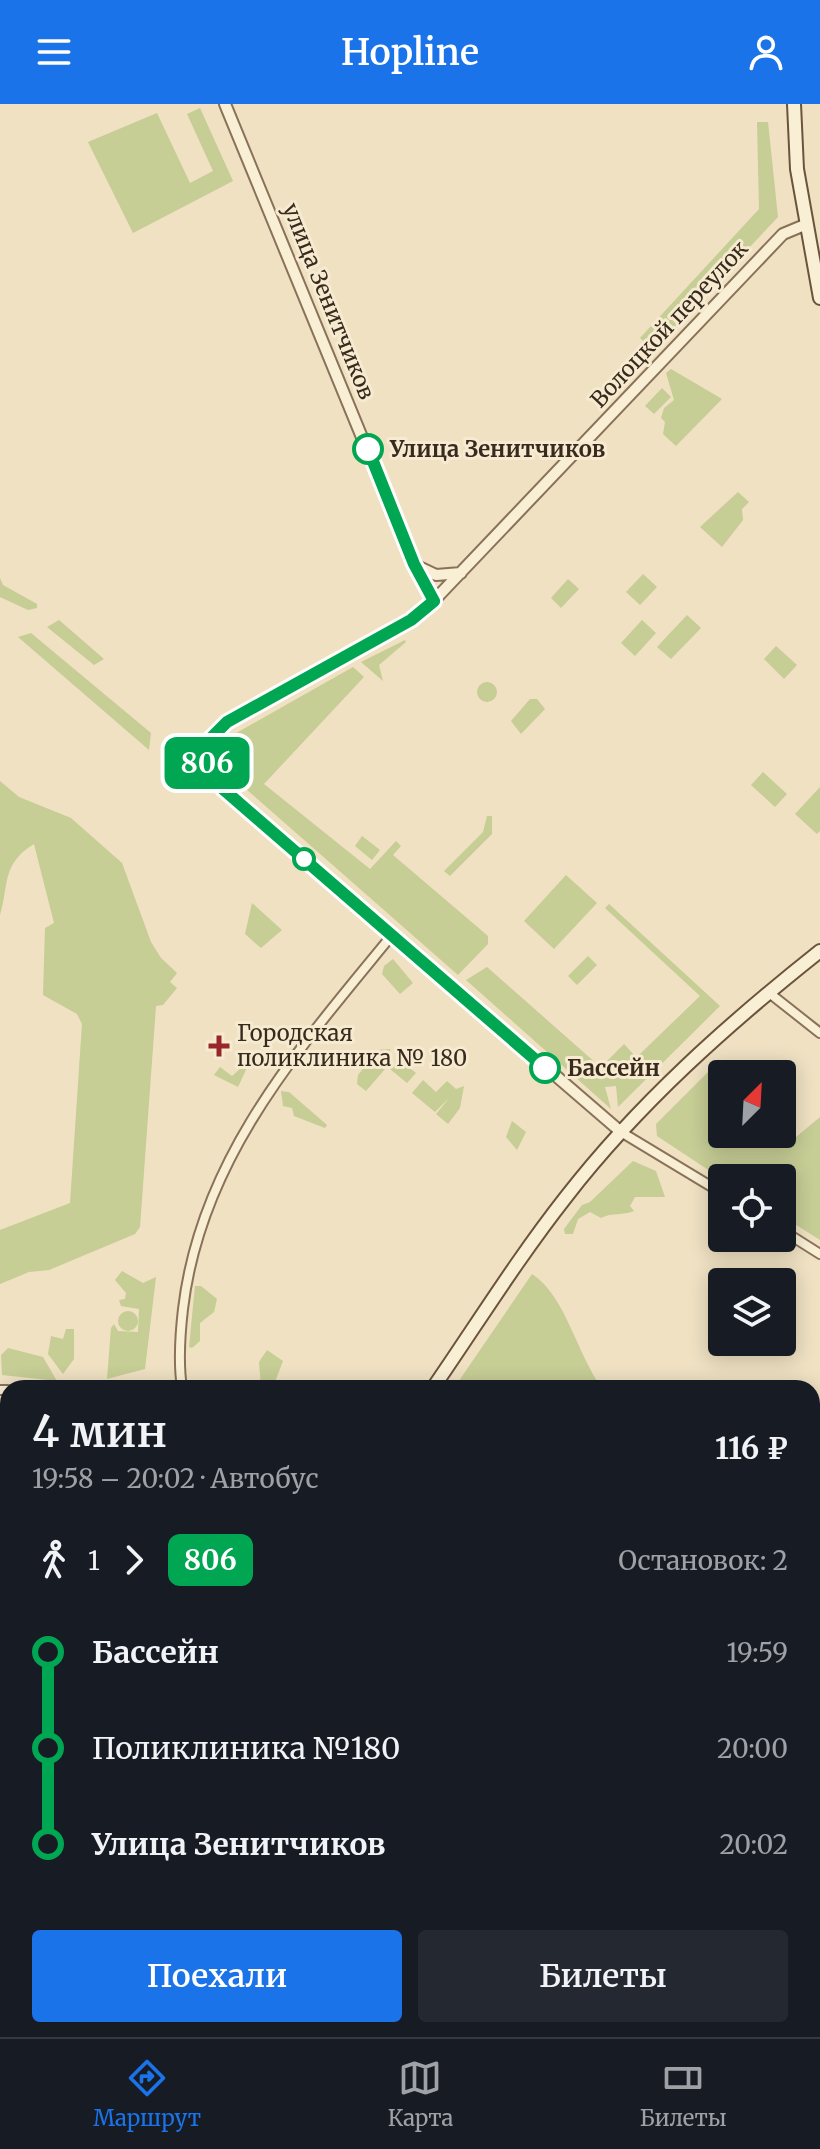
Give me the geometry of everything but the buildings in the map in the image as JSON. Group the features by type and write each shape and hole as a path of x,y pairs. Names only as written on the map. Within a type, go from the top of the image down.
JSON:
{"main road":[{"path":"794,104 797,169 807,224 815,239 820,298"},
{"path":"439,1380 567,1195 621,1132 713,1040 820,951"}],"street":[{"name":"улица Зенитчиков","path":"225,104 414,564 434,601"},
{"name":"Волоцкой переулок","path":"392,935 223,789 211,774 206,748 213,734 227,722 411,620 434,601 783,234 807,224"},
{"path":"414,564 436,575 461,573"},
{"path":"182,1380 181,1327 191,1263 202,1219 228,1157 263,1101 392,935 621,1132 708,1185"},
{"path":"768,992 820,1033"},
{"path":"796,1239 820,1254"}],"green space":[{"path":"200,108 233,181 133,233 88,142 157,113 190,183 213,171 187,114"},
{"path":"757,122 768,122 778,217 653,350 640,338 759,209"},
{"path":"671,369 722,399 676,446 663,434 665,422 661,418 664,408 674,400 666,373"},
{"path":"662,388 671,397 654,414 645,406"},
{"path":"738,492 749,502 742,509 743,520 722,547 700,527"},
{"path":"643,574 657,587 640,605 626,592"},
{"path":"0,578 3,585 37,604 37,608 28,610 0,597"},
{"path":"568,579 579,589 561,608 551,598"},
{"path":"687,615 701,628 671,659 657,647"},
{"path":"59,620 104,659 94,665 47,627"},
{"path":"642,620 656,633 635,656 621,643"},
{"path":"31,633 151,733 149,750 18,637"},
{"path":"405,640 379,665 383,681 361,662"},
{"path":"776,646 797,665 784,679 764,659"},
{"path":"353,667 364,677 264,784 370,869 396,841 401,846 393,855 488,936 488,944 458,975 238,782 224,760 224,748 231,736"},
{"path":"483,682 491,682 497,692 491,702 483,702 477,696 477,688"},
{"path":"530,699 537,699 545,709 521,734 511,721"},
{"path":"763,772 787,794 775,807 751,785"},
{"path":"0,781 19,797 71,818 122,863 151,942 161,958 177,973 170,982 177,988 163,1005 156,1006 140,1227 135,1234 49,1270 29,1272 0,1284 0,1230 70,1203 82,1024 77,1014 43,995 45,928 54,923 34,844 16,859 11,868 0,915"},
{"path":"820,787 820,831 817,834 795,814"},
{"path":"487,816 492,816 492,834 450,876 444,871 483,832"},
{"path":"362,836 380,850 372,860 355,846"},
{"path":"566,875 597,903 554,949 524,921"},
{"path":"252,903 282,930 261,948 245,934"},
{"path":"609,904 720,1006 618,1107 616,1086 605,1087 611,1109 466,980 487,967 614,1079 700,996 605,908"},
{"path":"588,956 597,965 577,985 568,976"},
{"path":"393,959 413,983 400,994 382,974 384,966"},
{"path":"624,1044 635,1056 614,1076 603,1065"},
{"path":"390,1049 391,1062 366,1091 357,1084 358,1075 378,1050"},
{"path":"251,1059 238,1087 214,1075 220,1067 232,1076"},
{"path":"398,1059 416,1073 407,1083 390,1069"},
{"path":"708,1072 708,1148 796,1148 796,1137 820,1117 820,1240 796,1225 796,1164 708,1164 708,1170 657,1136 656,1124"},
{"path":"423,1080 436,1092 447,1081 456,1089 464,1086 460,1108 448,1124 436,1114 450,1097 435,1112 412,1093"},
{"path":"281,1091 289,1092 327,1125 325,1128 294,1116 292,1108 283,1106"},
{"path":"512,1121 526,1132 517,1150 506,1137"},
{"path":"633,1161 656,1171 665,1197 635,1197 630,1206 634,1211 601,1218 590,1212 578,1219 573,1234 565,1234 564,1229 582,1205 590,1202"},
{"path":"122,1271 143,1283 156,1277 145,1369 107,1379 111,1328 114,1324 118,1331 138,1332 139,1309 121,1306 119,1300 125,1299 126,1293 115,1280"},
{"path":"532,1274 554,1296 597,1380 459,1380"},
{"path":"195,1286 201,1286 217,1299 214,1312 200,1323 200,1341 192,1348 189,1347"},
{"path":"128,1311 135,1314 138,1321 135,1328 128,1331 121,1328 118,1321 121,1314"},
{"path":"66,1329 74,1329 74,1359 63,1374 48,1354 51,1336 63,1339"},
{"path":"8,1348 43,1357 56,1380 2,1375 1,1355"},
{"path":"267,1350 283,1361 276,1380 260,1380 259,1362"}],"bus line":[{"name":"806","path":"368,449 414,564 434,601 411,620 219,727 206,748 208,765 223,789 545,1068"}],"place":[{"name":"Улица Зенитчиков","path":"368,449"},
{"name":"Городская поликлиника № 180","path":"219,1046"},
{"name":"Бассейн","path":"545,1068"}]}
